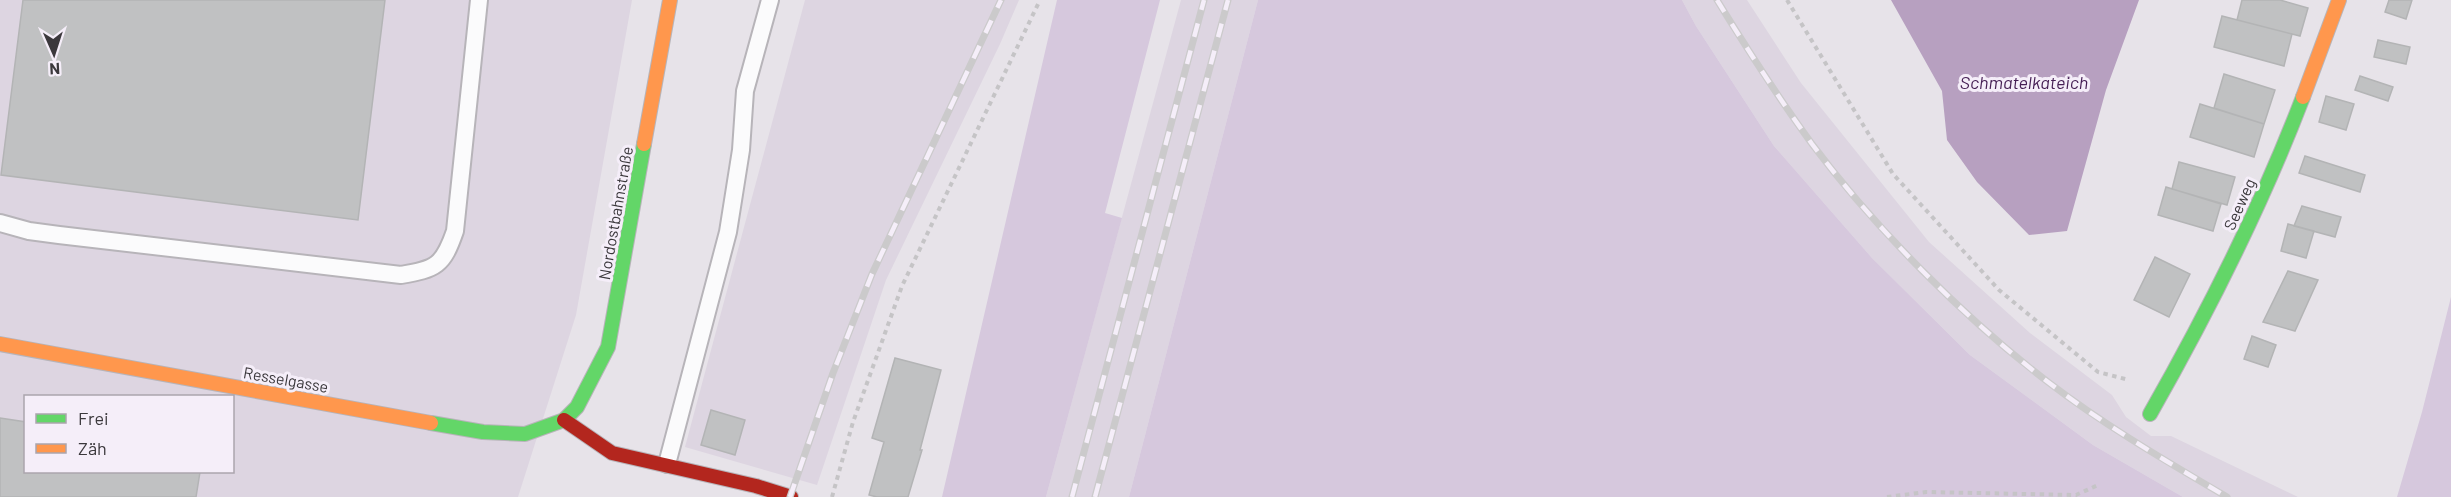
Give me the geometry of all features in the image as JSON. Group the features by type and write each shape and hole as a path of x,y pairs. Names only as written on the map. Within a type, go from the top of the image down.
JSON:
{"street":[{"name":"Nordostbahnstraße","path":"564,420 577,407 608,347 670,0"},
{"name":"Seeweg","path":"2150,414 2221,283 2296,119 2339,0"},
{"name":"Resselgasse","path":"0,344 483,432 525,434 564,420"},
{"path":"564,420 612,453 667,464 791,497"}],"lane":[{"path":"0,223 29,231 59,235 400,275 429,270 447,254 455,231 479,0"},
{"path":"667,464 728,232 741,150 745,91 770,0"}],"path":[{"path":"832,497 853,422 902,286 1040,0"},
{"path":"1787,0 1893,174 1999,290 2098,372 2164,390"},
{"path":"1887,497 1926,492 2076,495 2098,485"}],"shaded area":[{"path":"0,0 632,0 576,315 518,497 0,497"},
{"path":"805,0 1019,0 886,280 817,485 685,447"},
{"path":"1057,0 1160,0 1105,213 1122,218 1046,497 942,497"},
{"path":"1181,0 1258,0 1129,497 1046,497"},
{"path":"1258,0 1682,0 1696,26 1774,146 1872,258 1970,355 2093,445 2183,497 1129,497"},
{"path":"1682,0 1747,0 1801,83 1929,242 2030,333 2112,395 2126,417 2151,436 2171,436 2298,497 2183,497 2093,445 1970,355 1872,258 1774,146 1696,26"},
{"path":"2451,297 2451,497 2397,497 2422,412"}],"water":[{"name":"Schmatelkateich","path":"1891,0 2139,0 2106,90 2067,231 2029,235 1977,182 1947,140 1942,91"}],"building":[{"path":"23,0 385,0 358,220 1,175"},
{"path":"2242,0 2280,0 2308,8 2300,36 2237,20"},
{"path":"2389,0 2412,0 2406,19 2385,12"},
{"path":"2222,16 2292,34 2284,66 2214,47"},
{"path":"2378,40 2410,47 2406,64 2374,57"},
{"path":"2224,74 2275,90 2264,124 2214,108"},
{"path":"2360,76 2393,87 2388,101 2355,90"},
{"path":"2326,96 2354,104 2346,130 2319,122"},
{"path":"2200,104 2264,124 2254,157 2190,137"},
{"path":"2305,156 2365,175 2360,192 2299,173"},
{"path":"2179,162 2235,177 2227,205 2172,189"},
{"path":"2166,187 2221,204 2213,231 2158,215"},
{"path":"2302,206 2341,217 2335,237 2294,226"},
{"path":"2288,224 2314,231 2306,258 2281,251"},
{"path":"2155,257 2190,274 2169,317 2134,300"},
{"path":"2288,271 2318,280 2295,331 2263,322"},
{"path":"2252,336 2276,345 2268,367 2244,359"},
{"path":"895,358 941,370 908,497 877,497 869,495 884,442 872,438"},
{"path":"711,410 745,420 735,455 701,445"},
{"path":"0,418 24,422 24,473 200,473 196,497 0,497"}],"railway":[{"path":"790,497 833,373 872,274 1001,0"},
{"path":"1072,497 1204,0"},
{"path":"1095,497 1228,0"},
{"path":"1717,0 1787,109 1837,176 1892,239 1953,301 2016,357 2069,398 2227,497"}],"traffic: fast":[{"path":"2150,414 2192,337 2251,219 2303,97"},
{"path":"431,423 483,432 525,434 564,420 577,407 608,347 644,144"}],"traffic: slow":[{"path":"644,144 670,0"},
{"path":"2303,97 2339,0"},
{"path":"0,344 431,423"}],"traffic: jam":[{"path":"564,420 612,453 756,486 791,497"}]}
